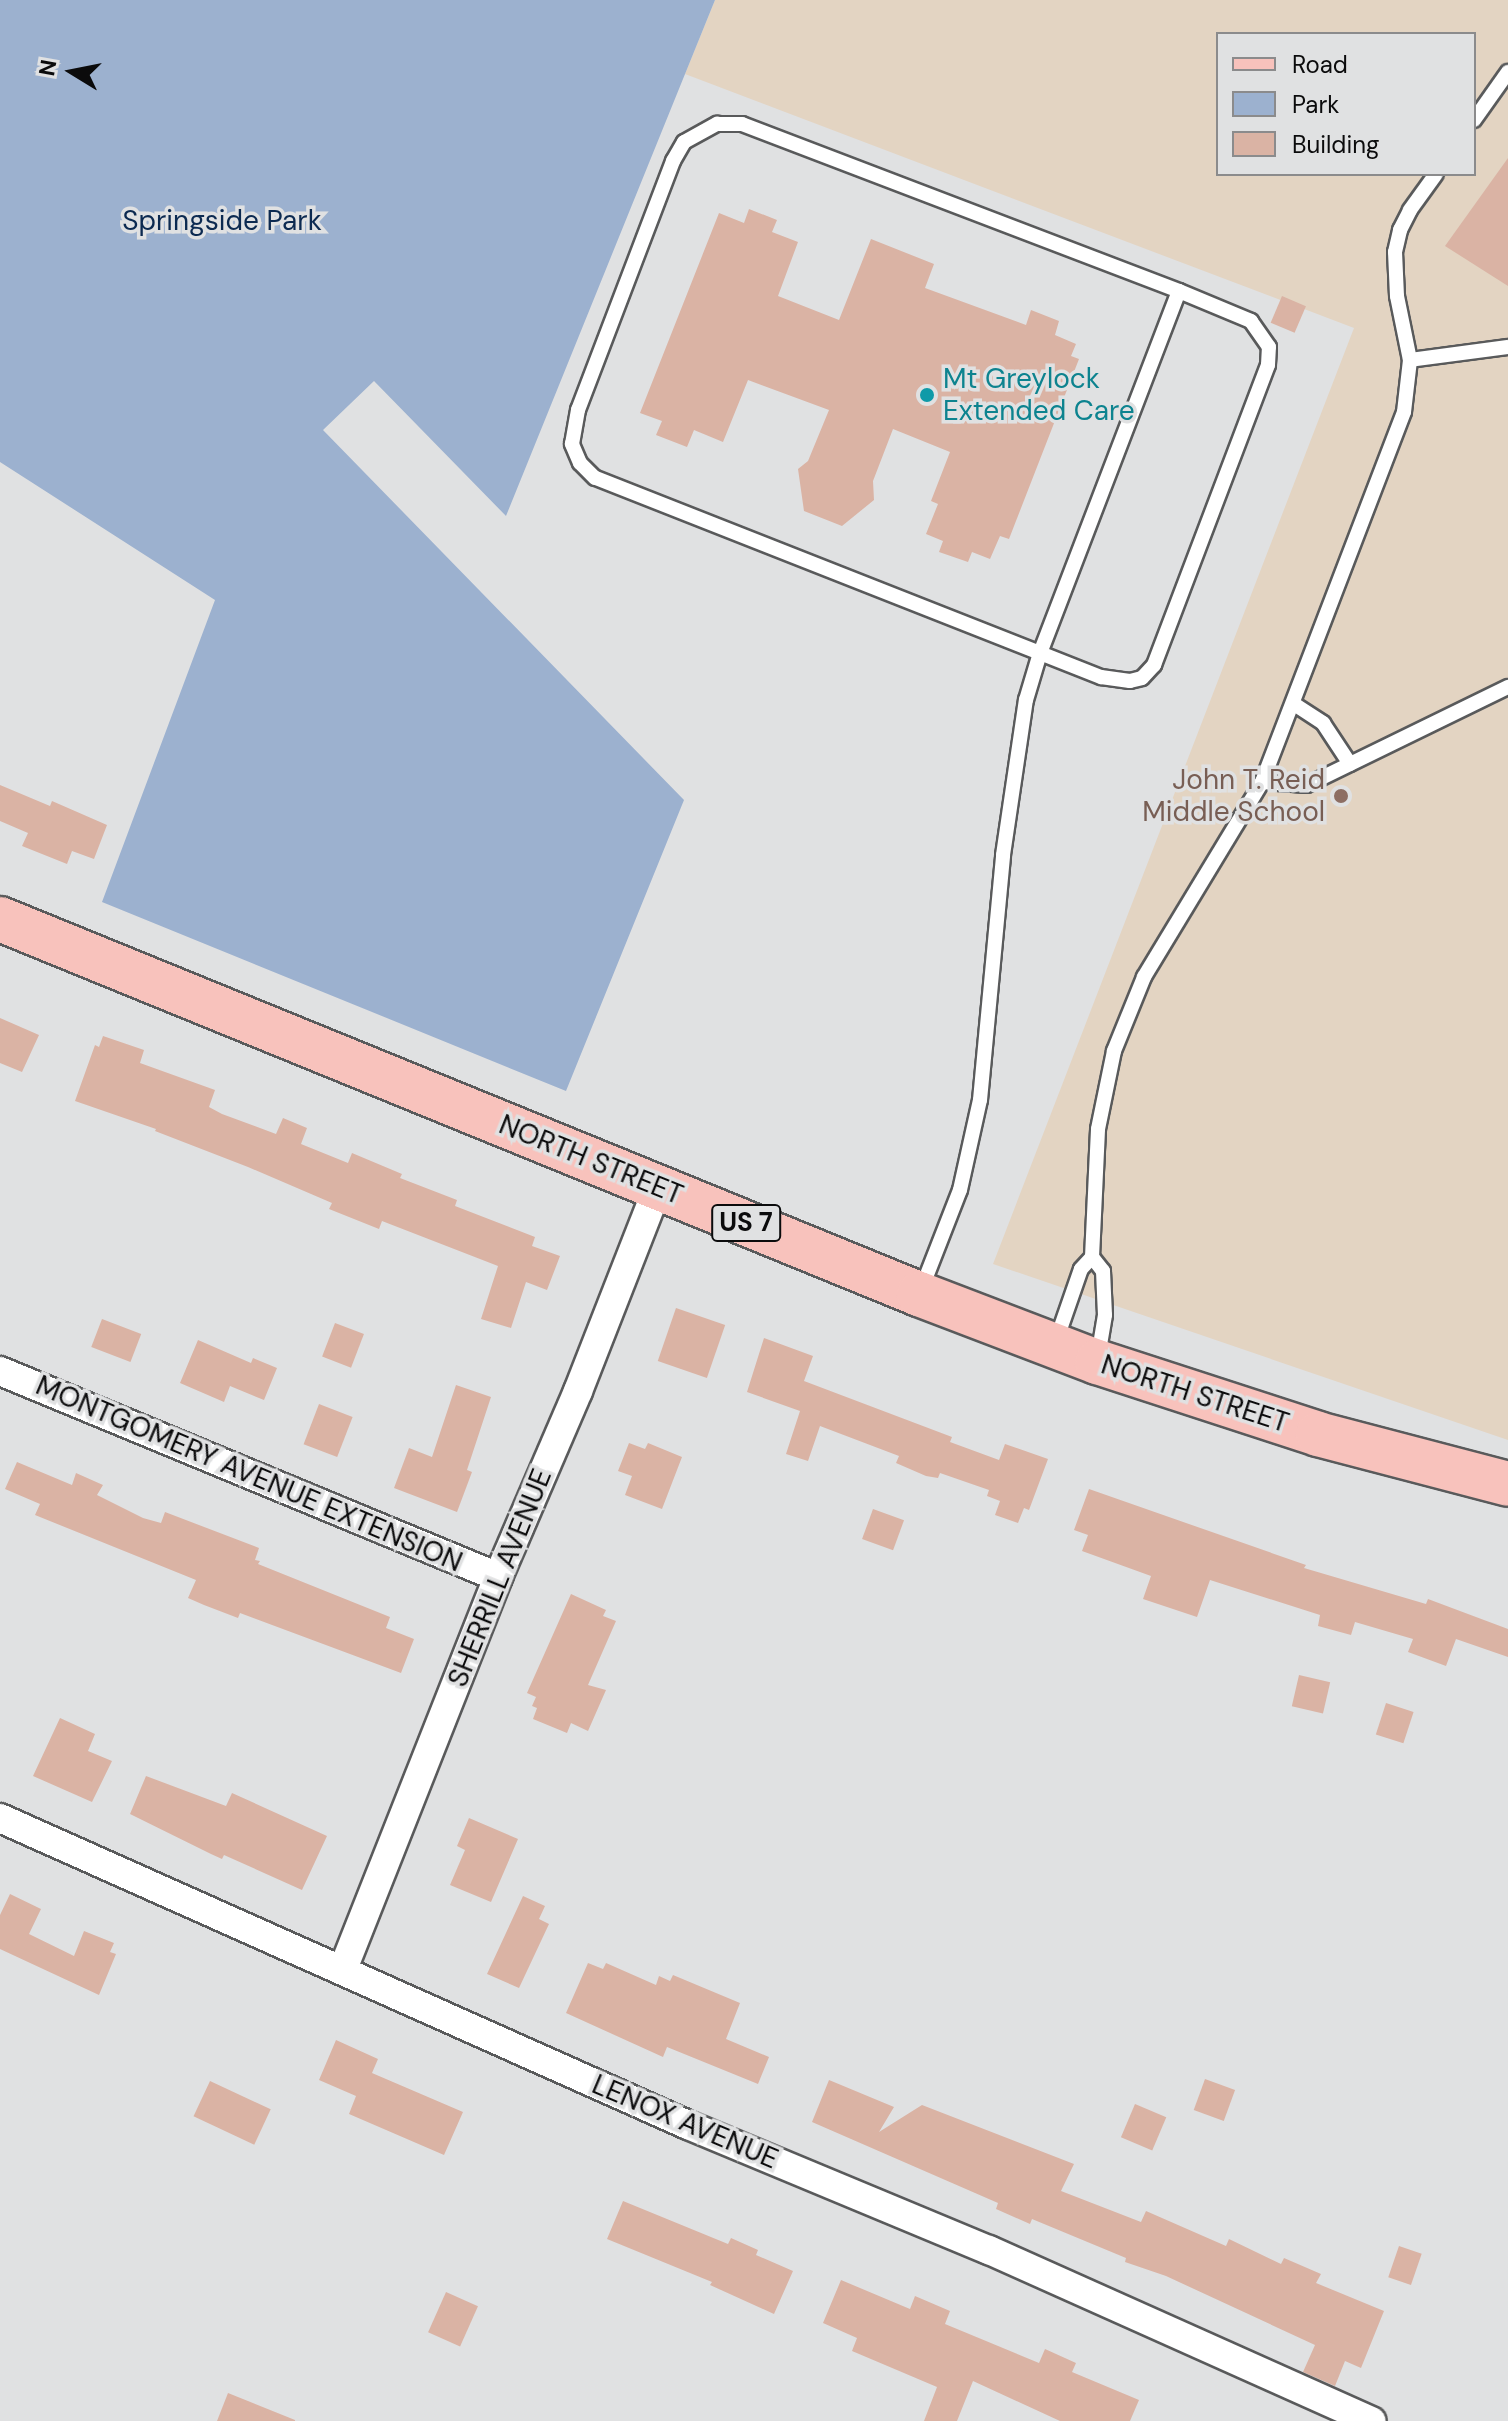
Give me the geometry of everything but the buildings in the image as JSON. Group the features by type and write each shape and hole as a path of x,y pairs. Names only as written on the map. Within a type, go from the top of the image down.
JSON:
{"main road":[{"name":"NORTH STREET","path":"0,919 919,1294 1054,1346 1318,1434 1508,1484"}],"street":[{"name":"SHERRILL AVENUE","path":"343,1969 498,1577 578,1391 658,1187"},
{"name":"MONTGOMERY AVENUE EXTENSION","path":"0,1371 498,1577"},
{"name":"LENOX AVENUE","path":"0,1818 688,2125 1003,2256 1372,2421"}],"lane":[{"path":"1476,117 1508,72"},
{"path":"717,124 742,124 1251,321 1269,347 1266,380 1154,665 1142,678 1115,681 1040,653 595,478 580,463 572,444 578,410 673,161 684,142 700,130 717,124"},
{"path":"1054,1346 1081,1269 1092,1257 1098,1129 1114,1051 1144,977 1262,782 1404,412 1410,360 1397,296 1395,252 1400,230 1410,210 1435,176"},
{"path":"919,1294 960,1190 978,1112 1003,855 1024,713 1040,653 1179,291"},
{"path":"1410,360 1508,347"},
{"path":"1262,782 1307,785 1508,687"},
{"path":"1294,704 1323,723 1350,764"},
{"path":"1092,1257 1103,1271 1105,1315 1097,1362"}],"shaded area":[{"name":"John T. Reid Middle School","path":"715,0 1508,0 1508,1440 993,1264 1354,328 685,74"}],"green space":[{"name":"Springside Park","path":"0,0 715,0 506,516 374,381 323,430 684,800 566,1091 102,902 215,600 0,462"}],"place":[{"name":"Mt Greylock Extended Care","path":"927,395"},
{"name":"John T. Reid Middle School","path":"1341,796"}]}
